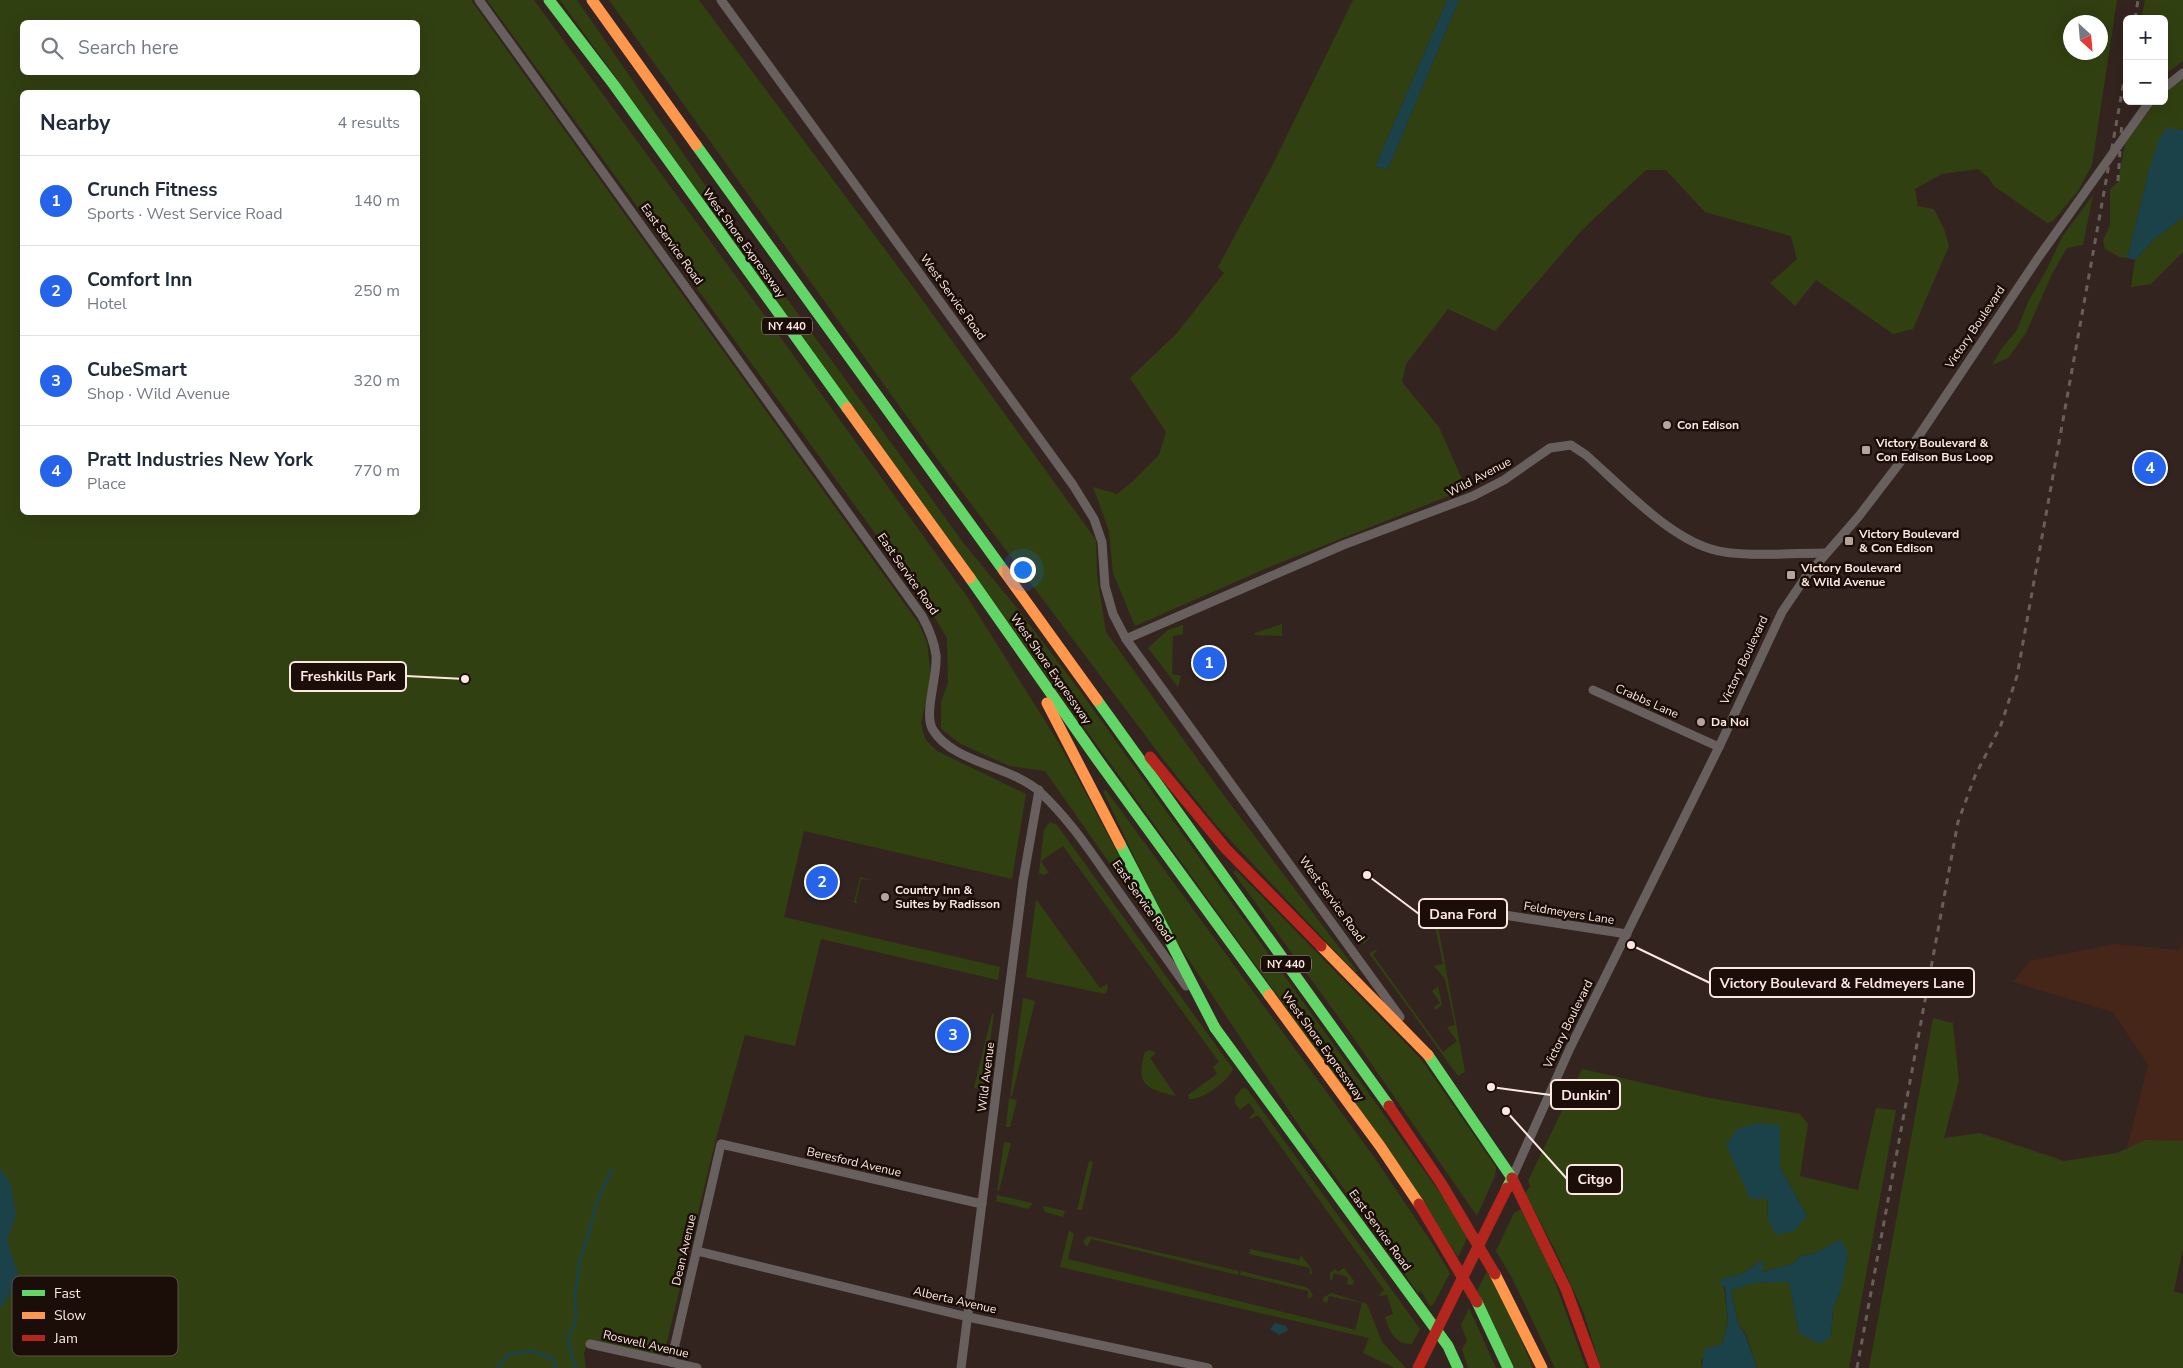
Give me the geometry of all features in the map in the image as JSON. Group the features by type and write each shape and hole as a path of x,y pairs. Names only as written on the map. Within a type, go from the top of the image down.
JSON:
{"main road":[{"name":"West Shore Expressway","path":"549,0 614,85 1024,654 1097,760 1380,1146 1431,1222 1477,1302 1508,1368"},
{"name":"West Shore Expressway","path":"592,0 1412,1139 1458,1208 1503,1287 1542,1368"},
{"path":"1006,576 1168,781 1226,849 1428,1055"},
{"path":"1024,654 1040,690 1215,1028"},
{"name":"East Service Road","path":"1215,1028 1448,1346 1458,1368"},
{"name":"West Service Road","path":"1428,1055 1512,1178 1566,1289 1595,1368"},
{"name":"Victory Boulevard","path":"1418,1368 1450,1307 1512,1178"}],"street":[{"name":"East Service Road","path":"479,0 922,616 932,635 936,657 930,710 932,728 940,740 952,749 1023,780 1039,790 1067,818 1215,1028"},
{"name":"West Service Road","path":"721,0 1073,485 1094,518 1102,542 1105,586 1113,614 1126,639 1428,1055"},
{"path":"2168,85 2183,73"},
{"name":"Victory Boulevard","path":"1512,1178 1570,1048 1719,746 1782,612 1799,585 1858,516 1908,452 2038,258 2083,199 2147,105"},
{"name":"Wild Avenue","path":"1126,639 1343,545 1473,496 1504,480 1550,448 1560,445 1571,445 1586,455 1682,537 1712,550 1737,553 1826,553"},
{"name":"Crabbs Lane","path":"1593,690 1719,746"},
{"name":"Wild Avenue","path":"961,1368 1024,881 1039,790"},
{"name":"Feldmeyers Lane","path":"1478,911 1627,934"},
{"name":"Beresford Avenue","path":"721,1144 982,1204"},
{"name":"Dean Avenue","path":"671,1362 721,1144"},
{"name":"Alberta Avenue","path":"697,1251 968,1317 1208,1368"},
{"name":"Roswell Avenue","path":"590,1344 697,1368"}],"shaded area":[{"path":"2183,942 2183,1152 2126,1152 2148,1065 2113,1012 2013,982 2030,961 2115,944 2179,950"}],"green space":[{"path":"0,0 471,0 919,624 927,642 930,669 929,688 921,723 925,739 937,751 1026,794 1012,879 804,831 784,917 1000,967 998,980 821,939 795,1046 745,1035 716,1139 664,1354 655,1356 589,1341 584,1353 586,1368 0,1368"},
{"path":"487,0 534,0 773,327 968,598 1060,745 1147,908 1143,911 1045,771 1009,766 961,744 941,729 941,702 948,683 947,638 928,606"},
{"path":"560,0 577,0 707,188 965,545 1017,608 1080,691 1448,1204 1468,1236 1458,1257 1290,1013"},
{"path":"609,0 699,0 913,287 1096,540 1097,575 1106,632 1219,789 1357,971 1355,972 1217,826 1166,763 935,456"},
{"path":"1353,0 1447,0 1375,167 1388,169 1459,0 2117,0 2108,59 2108,15 2063,15 2063,60 2108,60 2092,165 2078,191 2053,221 2047,223 1994,186 1988,177 1978,169 1942,174 1915,189 1918,206 1934,209 1944,229 1949,246 1913,329 1893,334 1816,280 1795,306 1770,283 1797,259 1791,236 1705,212 1666,170 1646,170 1583,229 1495,331 1448,309 1406,364 1402,382 1439,427 1462,479 1459,492 1267,568 1135,626 1113,573 1109,531 1093,487 1117,494 1159,455 1166,432 1130,378 1177,333 1224,273 1218,267 1272,166"},
{"path":"2145,0 2183,0 2183,61 2168,72 2168,15 2142,15"},
{"path":"2183,79 2183,130 2181,129 2148,174 2127,258 2119,257 2105,249 2103,241 2110,225 2110,189 2118,182 2125,144 2153,105 2168,105 2168,89"},
{"path":"2093,195 2083,245 2067,248 2052,274 2026,333 2008,358 1992,365 2002,348 2017,330 2028,302 2047,269 2062,237"},
{"path":"2183,217 2183,252 2151,284 2131,287 2135,260 2152,241"},
{"path":"1282,624 1282,636 1255,635 1255,633"},
{"path":"1183,625 1183,634 1173,636 1172,674 1181,676 1178,687 1148,648 1168,630"},
{"path":"1106,790 1374,1157 1430,1240 1450,1273 1433,1305 1430,1306 1421,1291 1418,1293 1297,1123 1169,930 1103,791"},
{"path":"1050,822 1057,825 1233,1069 1226,1079 1207,1094 1194,1099 1189,1099 1188,1095 1217,1074 1213,1067 1219,1062 1063,846 1041,861 1049,873 1043,875 1039,873 1044,830"},
{"path":"1309,853 1304,860 1329,895 1337,892 1330,899 1301,858"},
{"path":"1236,870 1421,1059 1496,1167 1495,1176 1477,1216 1350,1033 1233,872"},
{"path":"860,877 872,880 861,879 856,901 858,903 854,903 852,910"},
{"path":"1036,899 1100,988 1107,984 1108,989 1105,994 1026,977"},
{"path":"1342,902 1345,904 1339,909 1362,940 1367,936 1370,938 1363,944 1336,907"},
{"path":"1438,926 1465,1072 1458,1076 1369,953 1378,949 1373,955 1443,1052 1457,1041 1447,1027 1455,1025 1445,979 1434,966 1443,964 1435,927"},
{"path":"1438,986 1442,1005 1436,1010 1434,1007 1440,1003 1432,991"},
{"path":"1023,998 1035,1001 1012,1096 1010,1096"},
{"path":"992,1014 994,1014 983,1090 974,1088"},
{"path":"1933,1018 1953,1023 1959,1081 1944,1138 1980,1133 2064,1161 2117,1153 2145,1140 2183,1141 2183,1248 2174,1291 2183,1294 2183,1368 1869,1368"},
{"path":"1150,1050 1156,1053 1150,1058 1176,1096 1150,1088 1143,1079 1141,1072 1142,1063 1145,1052"},
{"path":"1582,1069 1705,1097 1800,1114 1808,1124 1800,1176 1858,1190 1876,1108 1896,1110 1849,1368 1757,1368 1746,1334 1738,1324 1731,1289 1753,1283 1789,1281 1799,1333 1831,1337 1833,1308 1841,1290 1841,1240 1813,1254 1800,1256 1792,1264 1760,1272 1765,1262 1759,1262 1741,1274 1723,1278 1728,1322 1722,1344 1701,1360 1702,1368 1601,1368 1583,1311 1555,1250 1525,1193 1530,1186 1528,1181","holes":["1780,1125 1780,1167 1807,1216 1768,1220 1767,1199"]},
{"path":"1242,1088 1247,1089 1420,1329 1412,1344 1401,1342 1394,1336 1385,1317 1393,1314 1387,1295 1378,1296 1384,1290 1258,1115 1251,1119 1249,1118 1255,1112 1249,1103 1240,1110 1235,1103 1235,1097"},
{"path":"1009,1098 1017,1100 1010,1127 1006,1127"},
{"path":"1004,1142 1011,1143 999,1191 997,1191"},
{"path":"1089,1161 1093,1162 1082,1210 1077,1210"},
{"path":"997,1195 1032,1204 1028,1209 996,1201"},
{"path":"1043,1206 1065,1211 1063,1217 1045,1212"},
{"path":"1521,1209 1551,1271 1586,1368 1555,1368 1512,1278 1496,1251 1514,1213"},
{"path":"1069,1230 1074,1234 1068,1259 1355,1330 1362,1303 1329,1296 1327,1303 1323,1301 1323,1298 1331,1293 1367,1304 1382,1342 1406,1368 1395,1368 1363,1353 1369,1338 1060,1267"},
{"path":"1088,1236 1239,1271 1238,1275 1091,1239 1087,1247 1083,1241"},
{"path":"1250,1249 1299,1260 1301,1255 1311,1268 1312,1273 1309,1275 1310,1268 1249,1254"},
{"path":"1344,1268 1354,1281 1352,1285 1347,1284 1348,1277 1334,1273 1332,1280 1330,1280 1330,1273 1335,1269 1338,1272"},
{"path":"1241,1271 1306,1287 1313,1296 1308,1299 1308,1291 1240,1275"},
{"path":"1487,1271 1513,1321 1533,1368 1513,1368 1477,1291"},
{"path":"1469,1308 1496,1368 1468,1368 1462,1349 1467,1341 1461,1325"}],"water":[{"path":"1447,0 1459,0 1388,169 1375,167"},
{"path":"2166,128 2183,130 2183,217 2152,241 2135,260 2127,258 2157,144"},
{"path":"1758,1123 1780,1125 1780,1167 1807,1216 1794,1231 1776,1235 1768,1220 1767,1199 1750,1199 1726,1145 1737,1129"},
{"path":"0,1168 11,1184 16,1216 7,1240 19,1276 12,1276 12,1292 0,1309"},
{"path":"1841,1239 1848,1253 1841,1290 1833,1308 1831,1337 1820,1344 1799,1333 1789,1282 1753,1283 1731,1290 1738,1324 1745,1334 1757,1368 1702,1368 1704,1349 1722,1344 1728,1322 1725,1287 1719,1284 1723,1278 1741,1274 1759,1262 1765,1262 1761,1272 1792,1264 1800,1256 1813,1254"},
{"path":"1275,1323 1286,1326 1288,1330 1279,1335 1270,1329"}],"waterway":[{"path":"577,1368 573,1362 568,1338 576,1319 575,1296 580,1258 587,1240 596,1204 612,1169"},
{"path":"497,1368 509,1354 533,1351 554,1360 556,1368"}],"railway":[{"path":"2136,15 2138,0"},
{"path":"1857,1368 1958,822 1975,776 2001,725 2017,676 2123,86"},
{"path":"2118,181 2122,121"}],"traffic: fast":[{"path":"549,0 614,85 847,408"},
{"path":"696,145 1004,571"},
{"path":"970,578 1097,759 1269,995"},
{"path":"1097,700 1389,1106"},
{"path":"1120,844 1215,1028"},
{"path":"1215,1028 1448,1346 1458,1368"},
{"path":"1428,1055 1512,1178 1507,1188"},
{"path":"1477,1302 1508,1368"}],"traffic: slow":[{"path":"592,0 696,145"},
{"path":"847,408 970,578"},
{"path":"1004,571 1097,700"},
{"path":"1047,703 1120,844"},
{"path":"1321,946 1428,1055"},
{"path":"1269,995 1380,1146 1419,1204"},
{"path":"1495,1274 1542,1368"}],"traffic: jam":[{"path":"1150,757 1226,849 1321,946"},
{"path":"1389,1106 1441,1183 1495,1274"},
{"path":"1512,1178 1566,1289 1595,1368"},
{"path":"1418,1368 1507,1188"},
{"path":"1419,1204 1477,1302"}],"place":[{"name":"Con Edison","path":"1667,425"},
{"name":"Victory Boulevard & Con Edison Bus Loop","path":"1866,450"},
{"name":"Pratt Industries New York","path":"2150,468"},
{"name":"Victory Boulevard & Con Edison","path":"1849,541"},
{"name":"Victory Boulevard & Wild Avenue","path":"1791,575"},
{"name":"Crunch Fitness","path":"1209,663"},
{"name":"Freshkills Park","path":"465,679"},
{"name":"Da Noi","path":"1701,722"},
{"name":"Dana Ford","path":"1367,875"},
{"name":"Comfort Inn","path":"822,882"},
{"name":"Country Inn & Suites by Radisson","path":"885,897"},
{"name":"Victory Boulevard & Feldmeyers Lane","path":"1631,945"},
{"name":"CubeSmart","path":"953,1035"},
{"name":"Dunkin'","path":"1491,1087"},
{"name":"Citgo","path":"1506,1111"}]}
